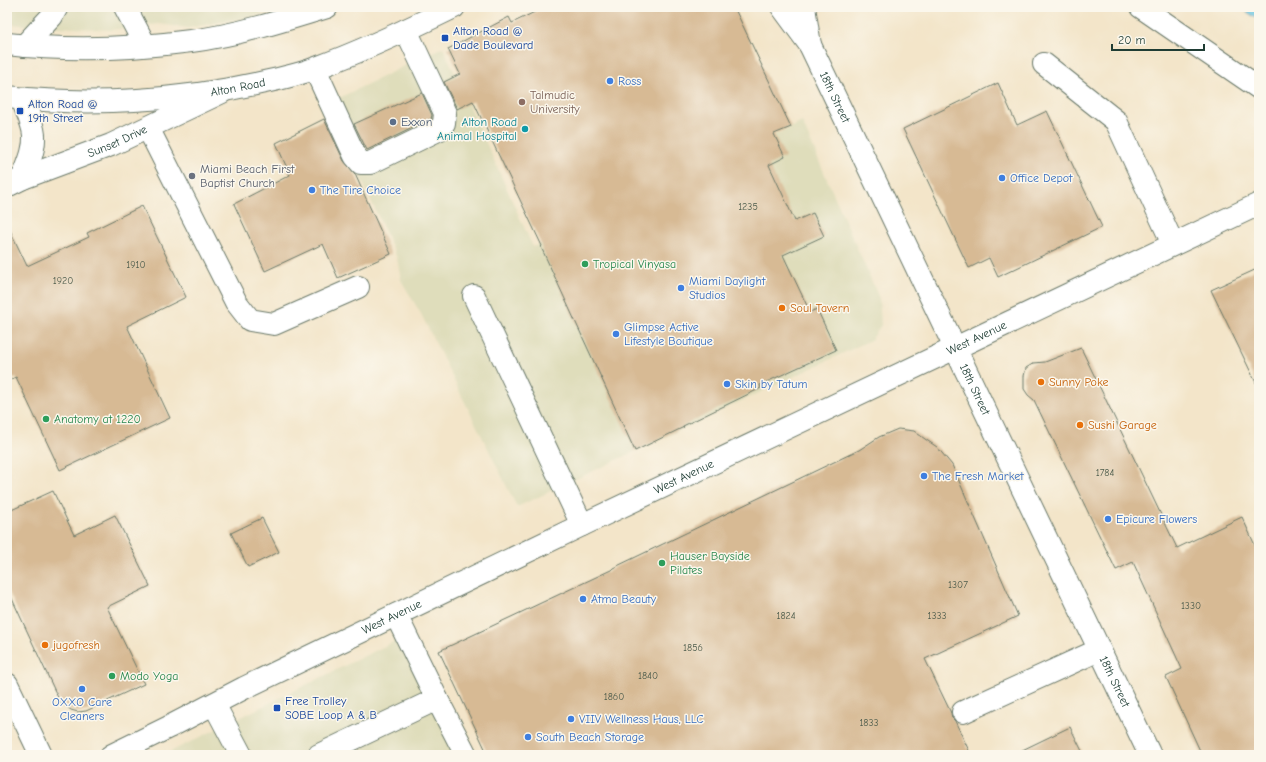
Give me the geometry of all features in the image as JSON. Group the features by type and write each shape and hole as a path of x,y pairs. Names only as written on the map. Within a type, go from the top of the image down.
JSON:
{"main road":[{"path":"16,45 47,21 57,7"},
{"path":"126,7 145,45"},
{"path":"16,45 63,48 105,48 192,41 285,20 326,7"},
{"name":"Alton Road","path":"14,98 70,102 119,101 225,91 271,81 315,69 406,30 454,7"},
{"name":"18th Street","path":"782,7 810,45 1150,755"},
{"path":"804,7 810,45"},
{"path":"1141,7 1259,88"},
{"path":"315,69 355,156 361,163 370,163 440,129 444,123 444,113 406,30"},
{"path":"1044,64 1116,121 1173,244"},
{"name":"Sunset Drive","path":"15,182 111,145 225,91"},
{"path":"14,98 32,126 34,135 34,147 15,182"},
{"path":"148,128 236,302 250,320 274,324 358,287"},
{"name":"West Avenue","path":"112,755 169,728 244,688 582,525 1259,204"},
{"path":"474,296 582,525"},
{"path":"396,615 466,755"},
{"path":"963,712 1099,650"},
{"path":"7,684 41,755"},
{"path":"319,755 437,699"},
{"path":"214,704 241,755"}],"shaded area":[{"path":"7,7 279,7 260,15 188,28 159,24 111,30 7,24"},
{"path":"443,47 533,247 802,122 879,298 881,325 872,339 517,507 421,314 401,280 397,258 327,104"},
{"path":"397,640 458,755 164,755"}],"water":[{"path":"1240,7 1259,7 1259,20"}],"building":[{"path":"545,7 734,7 791,127 774,134 785,157 769,165 795,221 813,213 824,236 783,255 810,312 817,309 836,350 760,385 761,388 635,451 541,247 542,246 473,101 457,109 444,82 460,74 448,49 509,17 512,23"},
{"name":"Office Depot","path":"998,83 1017,125 1047,111 1102,227 998,277 989,258 969,268 903,129"},
{"name":"Exxon","path":"422,93 432,115 431,119 367,150 354,124"},
{"name":"The Tire Choice","path":"324,119 344,161 355,174 391,254 338,278 323,244 265,271 234,204 290,175 276,143"},
{"path":"142,206 186,297 127,326 170,418 60,470 16,377 7,381 7,224 27,266 89,237 87,233"},
{"path":"1259,268 1259,389 1211,290"},
{"path":"1081,348 1177,548 1242,517 1259,554 1259,755 1202,755 1166,677 1182,669 1133,562 1116,570 1034,400 1024,389 1024,376 1026,368 1034,363 1045,362"},
{"path":"898,429 914,431 937,447 952,465 1018,616 925,659 971,755 488,755 439,651 611,570 859,450 879,437"},
{"path":"53,491 74,535 115,515 150,586 107,607 144,684 86,711 78,712 71,710 60,702 7,588 7,512"},
{"path":"262,518 279,552 248,567 231,533"},
{"path":"1070,727 1084,755 1012,755"}],"place":[{"name":"Alton Road @ Dade Boulevard","path":"445,38"},
{"name":"Ross","path":"610,81"},
{"name":"Talmudic University","path":"522,102"},
{"name":"Alton Road @ 19th Street","path":"20,111"},
{"name":"Exxon","path":"393,122"},
{"name":"Alton Road Animal Hospital","path":"525,129"},
{"name":"Miami Beach First Baptist Church","path":"192,176"},
{"name":"Office Depot","path":"1002,178"},
{"name":"The Tire Choice","path":"312,190"},
{"name":"Tropical Vinyasa","path":"585,264"},
{"name":"Miami Daylight Studios","path":"681,288"},
{"name":"Soul Tavern","path":"782,308"},
{"name":"Glimpse Active Lifestyle Boutique","path":"616,334"},
{"name":"Sunny Poke","path":"1041,382"},
{"name":"Skin by Tatum","path":"727,384"},
{"name":"Anatomy at 1220","path":"46,419"},
{"name":"Sushi Garage","path":"1080,425"},
{"name":"The Fresh Market","path":"924,476"},
{"name":"Epicure Flowers","path":"1108,519"},
{"name":"Hauser Bayside Pilates","path":"662,563"},
{"name":"Atma Beauty","path":"583,599"},
{"name":"jugofresh","path":"45,645"},
{"name":"Modo Yoga","path":"112,676"},
{"name":"OXXO Care Cleaners","path":"82,689"},
{"name":"Free Trolley SOBE Loop A & B","path":"277,708"},
{"name":"VIIV Wellness Haus, LLC","path":"571,719"},
{"name":"South Beach Storage","path":"528,737"}]}
